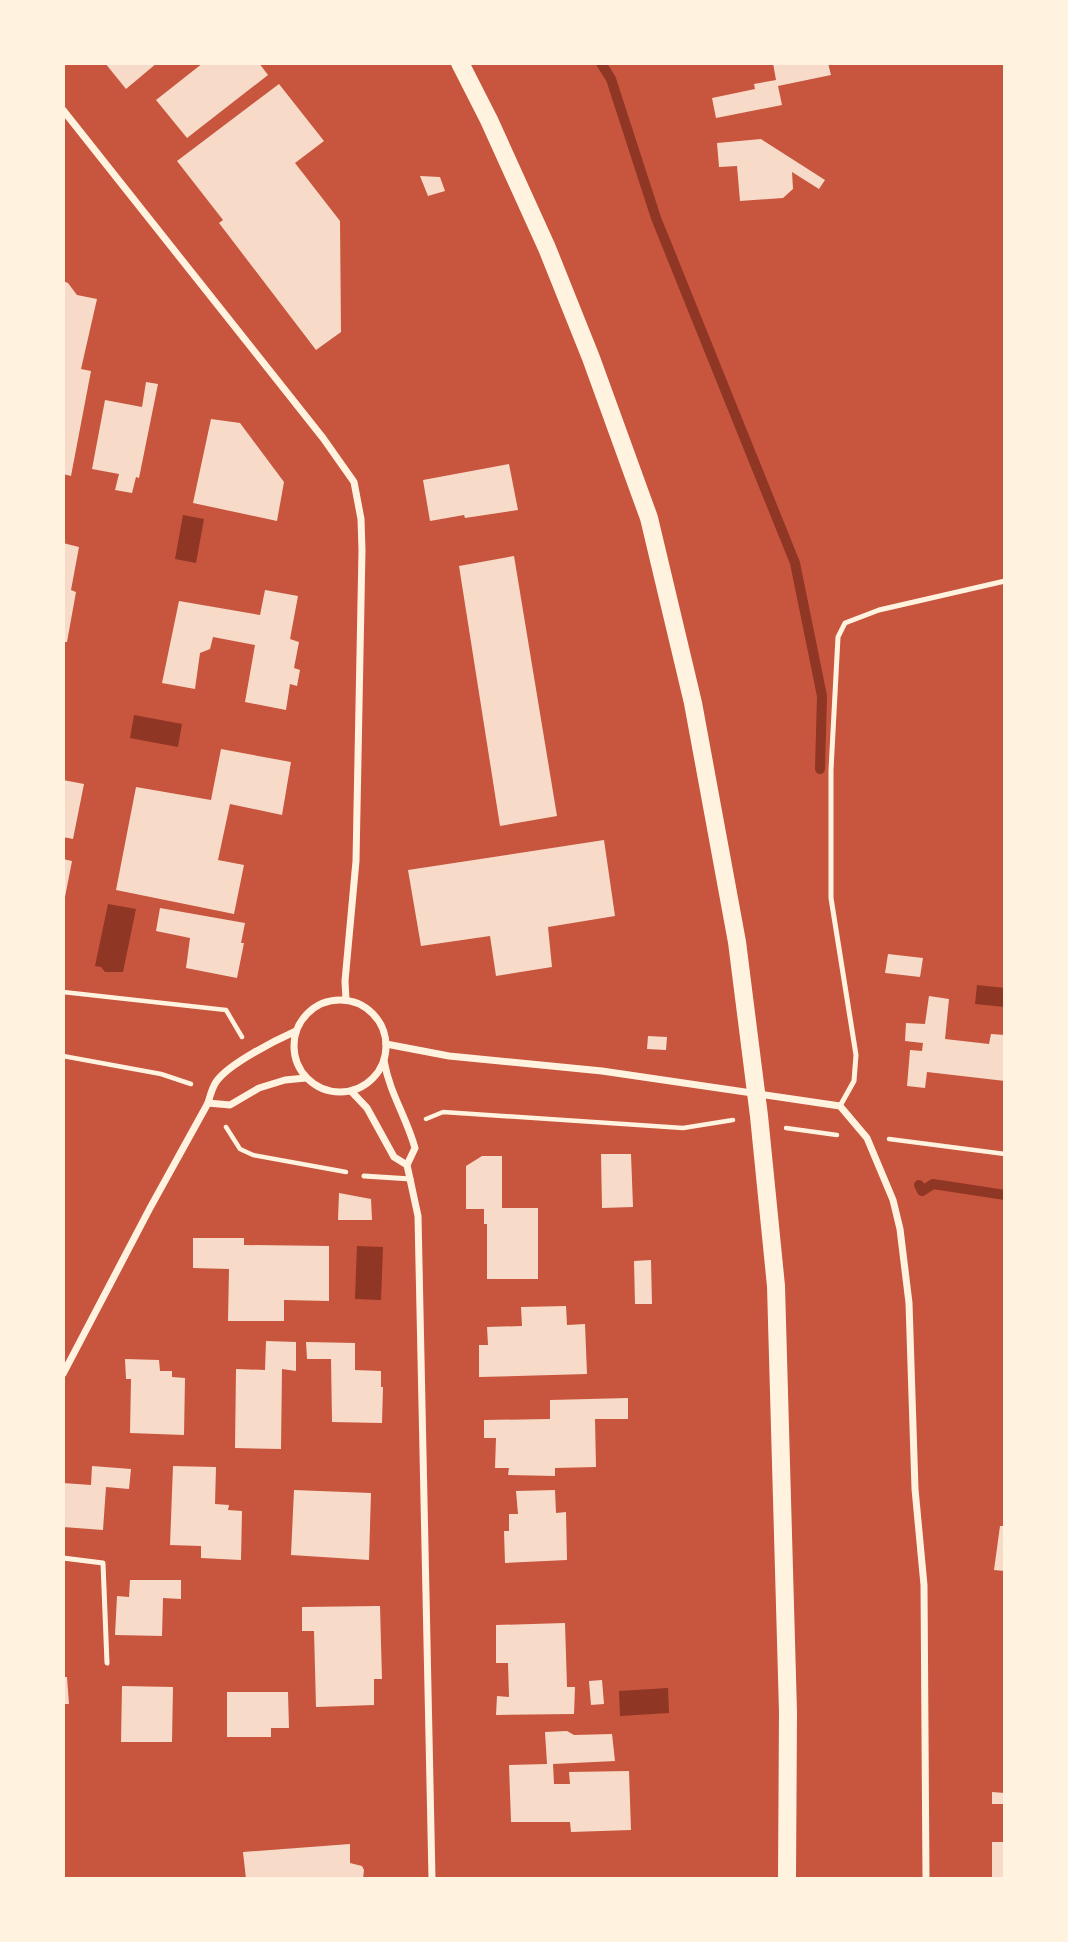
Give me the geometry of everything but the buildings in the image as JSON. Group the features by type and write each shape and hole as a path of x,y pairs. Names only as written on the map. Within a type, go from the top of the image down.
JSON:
{"main road":[{"path":"460,63 547,248 591,358 649,518 693,704 737,942 759,1116 776,1286 788,1712 788,1879"}],"street":[{"path":"63,110 323,438 354,482 361,519 361,578 356,861 345,981 346,1000"},
{"path":"384,1061 365,1085 351,1091 327,1090 306,1078 295,1056 296,1031 304,1017 316,1007 331,1001 346,1000 362,1005 374,1015 383,1028 388,1083 415,1147 407,1165 418,1216 432,1879"},
{"path":"63,1374 208,1103 214,1084 222,1074 274,1041 296,1031"},
{"path":"386,1044 449,1056 615,1073 840,1106 867,1138 893,1200 900,1228 909,1303 915,1489 924,1585 926,1879"},
{"path":"208,1103 230,1105 260,1088 285,1080 306,1078"},
{"path":"351,1091 367,1108 394,1157 407,1165"}],"lane":[{"path":"840,1106 853,1081 856,1055 831,898 831,770 838,637 845,623 879,610 1005,581"},
{"path":"364,1175 411,1179"},
{"path":"63,1558 103,1563 107,1663"}],"path":[{"path":"63,992 226,1010 242,1037"},
{"path":"63,1056 161,1074 195,1086"},
{"path":"419,1123 443,1112 683,1129 728,1119 740,1121"},
{"path":"223,1124 240,1149 253,1155 364,1175"},
{"path":"777,1127 840,1135"},
{"path":"888,1139 1005,1154"}],"shaded area":[{"path":"183,515 204,519 196,563 175,559"},
{"path":"134,715 182,724 178,747 130,738"},
{"path":"108,904 136,909 123,972 105,972 101,967 95,966"},
{"path":"977,985 1005,988 1005,1007 975,1004"},
{"path":"357,1246 383,1247 381,1300 355,1299"},
{"path":"668,1688 669,1713 620,1716 619,1691"}],"waterway":[{"path":"601,63 611,79 656,218 795,563 822,696 820,769"},
{"path":"919,1185 922,1191 933,1184 1005,1195"}]}
